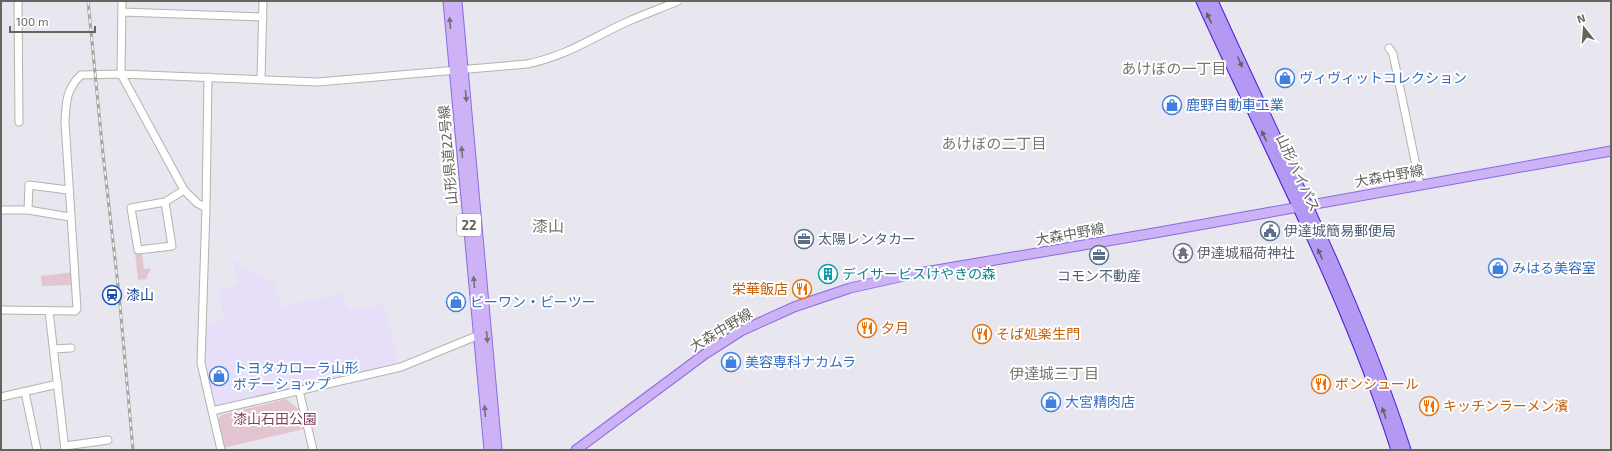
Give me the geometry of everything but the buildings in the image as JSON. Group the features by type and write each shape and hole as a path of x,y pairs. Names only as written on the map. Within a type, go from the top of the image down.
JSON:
{"highway":[{"name":"山形バイパス","path":"1202,1 1303,206 1365,360 1397,450"},
{"name":"山形バイパス","path":"1212,1 1303,206 1374,360 1405,450"}],"main road":[{"name":"山形県道22号線","path":"448,1 459,70 497,450"},
{"name":"山形県道22号線","path":"457,1 459,70 489,450"},
{"name":"大森中野線","path":"576,450 711,350 764,320 821,297 874,282 913,274 1611,151"}],"street":[{"path":"18,1 19,122"},
{"path":"122,1 121,74 184,190 197,203 206,208"},
{"path":"262,79 263,1"},
{"path":"1,310 75,311 77,309 68,190 65,122 66,97 73,82 81,75 121,74 318,82 527,64 546,60 581,46 629,21 678,1"},
{"path":"122,12 263,17"},
{"path":"1389,48 1393,54 1420,185"},
{"path":"208,77 206,208 201,363 221,450"},
{"path":"28,210 29,185 68,190"},
{"path":"165,202 172,246 138,250 131,208 165,202 184,190"},
{"path":"1,210 28,210 70,216"},
{"path":"49,311 65,448 108,440"},
{"path":"212,411 401,367 479,335"},
{"path":"54,349 71,348"},
{"path":"1,397 58,384"},
{"path":"299,390 313,450"},
{"path":"25,392 37,450"}],"shaded area":[{"path":"232,260 275,284 281,307 343,293 347,310 384,304 398,361 395,366 213,408 203,363 205,324 225,319 217,290 239,285"}],"green space":[{"path":"135,253 142,253 144,269 151,268 146,279 138,280"},
{"path":"75,272 75,285 42,286 41,276"},
{"name":"漆山石田公園","path":"286,399 300,410 304,429 223,448 217,421 221,415"}],"railway":[{"path":"88,1 119,294 133,450"}],"place":[{"name":"ヴィヴィットコレクション","path":"1285,78"},
{"name":"鹿野自動車工業","path":"1172,105"},
{"name":"伊達城簡易郵便局","path":"1270,231"},
{"name":"太陽レンタカー","path":"804,239"},
{"name":"伊達城稲荷神社","path":"1183,253"},
{"name":"コモン不動産","path":"1099,255"},
{"name":"みはる美容室","path":"1498,268"},
{"name":"デイサービスけやきの森","path":"828,274"},
{"name":"栄華飯店","path":"802,289"},
{"name":"漆山","path":"112,295"},
{"name":"ビーワン・ビーツー","path":"456,302"},
{"name":"夕月","path":"867,328"},
{"name":"そば処楽生門","path":"982,334"},
{"name":"美容専科ナカムラ","path":"731,362"},
{"name":"トヨタカローラ山形 ボデーショップ","path":"219,376"},
{"name":"ボンシュール","path":"1321,384"},
{"name":"大宮精肉店","path":"1051,402"},
{"name":"キッチンラーメン濱","path":"1429,406"}],"district":[{"name":"あけぼの一丁目","path":"1174,69"},
{"name":"あけぼの二丁目","path":"994,144"},
{"name":"漆山","path":"548,226"},
{"name":"伊達城三丁目","path":"1054,374"}]}
